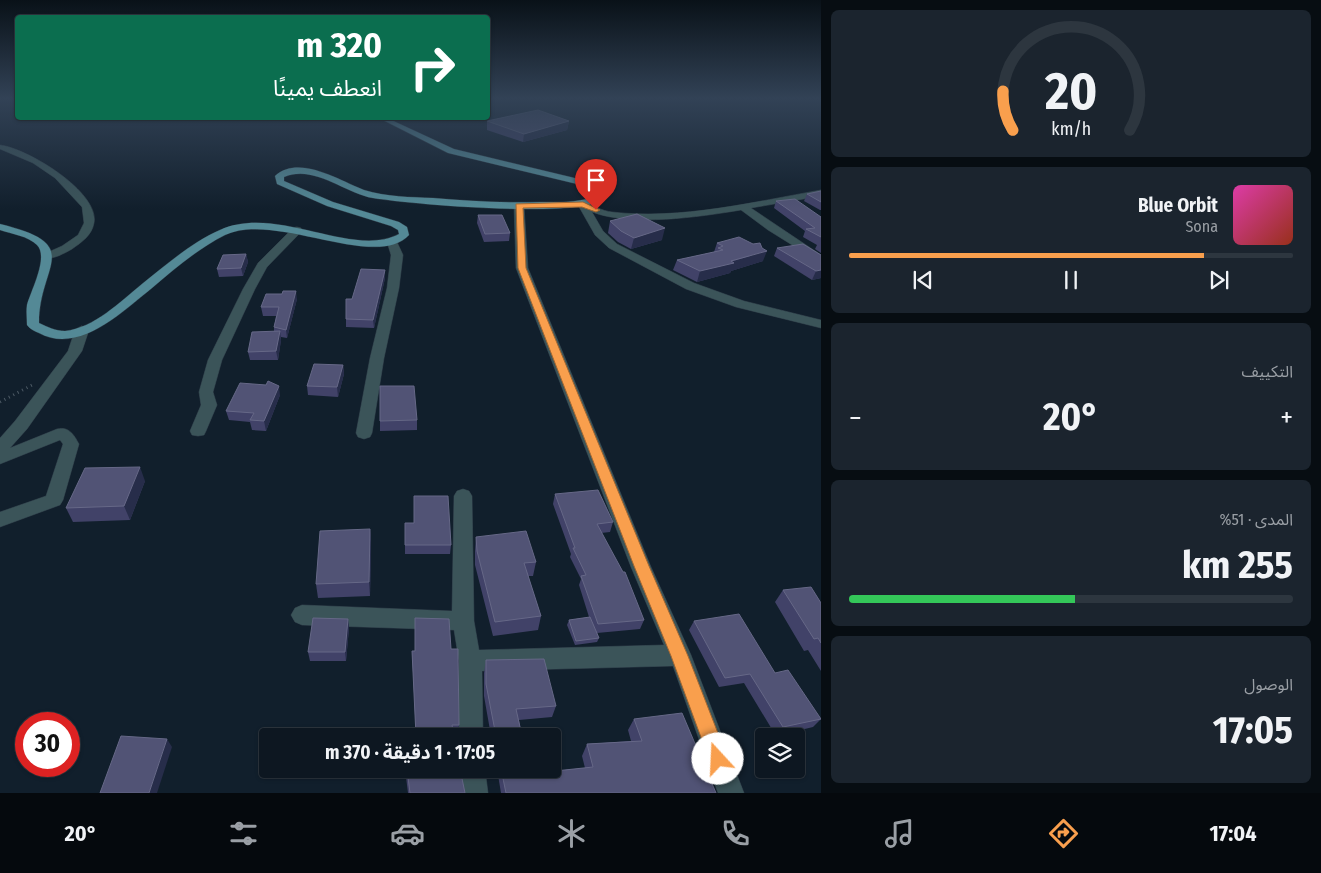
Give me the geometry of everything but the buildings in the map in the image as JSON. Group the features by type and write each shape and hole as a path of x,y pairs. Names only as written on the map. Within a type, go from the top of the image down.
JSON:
{"main road":[{"path":"0,227 24,233 36,238 44,245 48,256 44,276 34,299 33,325 43,333 57,335 82,330 115,313 168,270 222,233 235,228 253,225 297,230 369,244 392,242 404,235 405,232 400,226 330,204 280,182 280,176 290,171 302,170 374,195 519,206 583,205 596,202 599,197 591,187 586,185 451,152 417,135"}],"street":[{"path":"1,147 36,161 58,176 87,206 89,223 82,237 66,248 48,256"},
{"path":"583,205 609,215 655,216 708,213 821,193"},
{"path":"789,198 805,207"},
{"path":"583,205 599,233 613,246 690,286 740,304 821,324"},
{"path":"519,206 522,268 641,566 680,656 731,793"},
{"path":"743,207 821,260"},
{"path":"198,432 209,405 206,392 215,360 249,289 262,265 297,230"},
{"path":"364,433 377,358 393,288 396,255 392,242"},
{"path":"0,448 21,425 75,351 82,330"},
{"path":"0,458 63,433 70,444 54,500 0,520"},
{"path":"462,496 463,621 470,661 471,728"},
{"path":"302,615 463,621"},
{"path":"470,661 680,656"},
{"path":"473,778 475,793"}],"route":[{"path":"596,210 583,205 519,206 522,268 641,566 680,656 718,759"}]}
